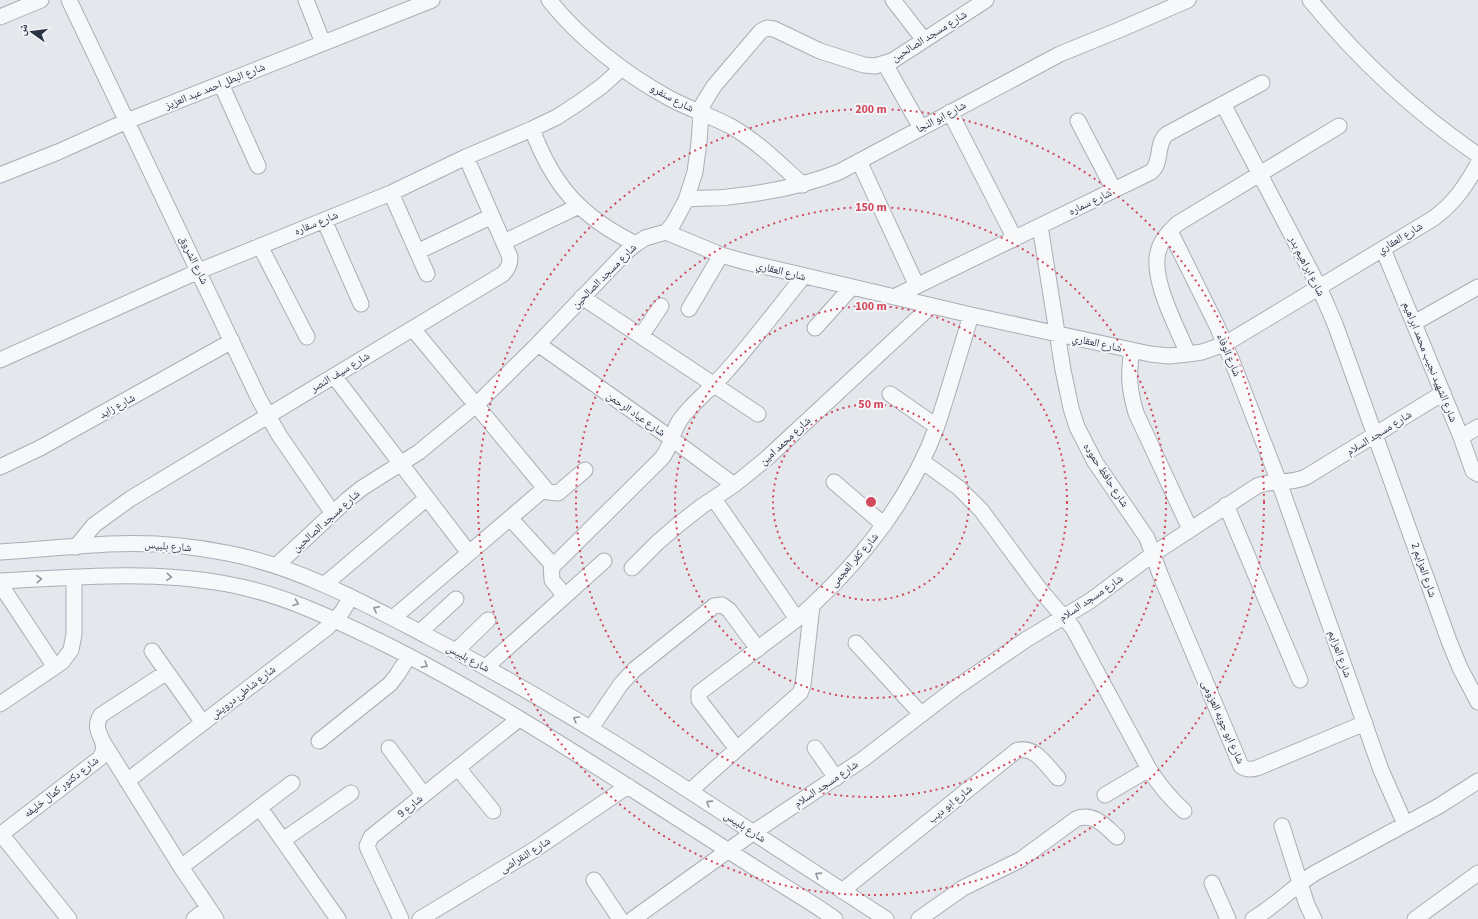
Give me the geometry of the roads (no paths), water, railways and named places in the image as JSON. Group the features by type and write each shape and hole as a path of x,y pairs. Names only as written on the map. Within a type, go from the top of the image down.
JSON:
{"street":[{"path":"0,17 40,0"},
{"name":"شارع الشروق","path":"69,0 268,416 291,454 332,512"},
{"path":"306,0 323,43"},
{"name":"شارع البطل احمد عبد العزيز","path":"0,175 58,152 127,121 432,0"},
{"name":"شارع سنفرو","path":"549,0 575,30 622,68 670,98 733,128 749,139 803,184"},
{"path":"893,0 924,40"},
{"name":"شارع مسجد الصالحين","path":"276,566 332,512 362,488 401,464 437,438 476,405 538,344 626,252 645,238 666,232 673,224 686,200 691,186 698,157 703,104 714,86 761,31 767,28 774,29 820,51 864,65 874,66 892,61 986,0"},
{"name":"شارع ابو النجا","path":"686,200 692,198 710,199 741,196 803,184 839,172 1060,54 1188,0"},
{"path":"1310,0 1345,41 1385,80 1442,129 1478,155"},
{"path":"885,64 921,128"},
{"name":"شارع سقاره","path":"0,360 199,271 390,193 466,157 532,129 557,117 580,102 602,86 622,68"},
{"name":"شارع سماره","path":"894,297 1154,170 1158,162 1161,142 1167,134 1262,83"},
{"path":"221,84 258,166"},
{"name":"شارع ابراهيم بدر","path":"1223,104 1319,287 1335,324 1376,435"},
{"path":"950,112 1015,238"},
{"path":"1078,121 1114,190"},
{"path":"1188,354 1158,279 1156,266 1158,252 1163,239 1177,224 1339,126"},
{"path":"532,129 550,170 579,206 615,234 636,244"},
{"name":"شارع سيف النصر","path":"76,547 94,525 130,499 413,329 503,274 507,270 510,264 510,257 466,157"},
{"path":"859,161 917,286"},
{"name":"شارع العقاري","path":"666,232 721,255 803,277 1057,335 1150,354 1169,356 1202,352 1225,344 1434,218 1445,210 1463,191 1478,164"},
{"path":"390,193 427,274"},
{"path":"504,242 579,206"},
{"path":"417,252 492,216"},
{"path":"324,220 361,304"},
{"name":"شارع حافظ حموده","path":"1040,226 1066,389 1071,408 1080,433 1095,462 1143,531 1153,554"},
{"name":"شارع الوفاء","path":"1170,231 1225,344 1279,482"},
{"path":"260,246 307,337"},
{"name":"شارع الشهيد نجيب محمد ابراهيم","path":"1383,249 1461,437 1473,471 1478,474"},
{"path":"689,309 721,255"},
{"path":"552,566 668,452 675,430 680,421 697,400 729,368 803,277"},
{"path":"1414,323 1478,287"},
{"path":"815,328 852,288"},
{"path":"582,297 758,414"},
{"path":"641,336 661,306"},
{"name":"شارع محمد امين","path":"632,568 674,528 734,485 766,459 931,306"},
{"name":"شارع كفر العجمى","path":"737,749 699,700 698,695 700,691 797,619 812,606 864,551 884,525 901,499 922,461 936,426 971,315"},
{"path":"413,329 544,489 548,492 558,493 585,470"},
{"name":"شارع زايد","path":"0,467 40,448 232,341"},
{"name":"شارع عباد الرحمن","path":"538,344 734,485"},
{"path":"1132,350 1129,372 1130,392 1136,413 1190,530"},
{"path":"334,376 470,553"},
{"name":"شارع مسجد السلام","path":"633,919 754,832 873,752 920,714 957,687 1027,639 1102,593 1153,554 1226,506 1257,486 1271,482 1297,481 1306,477 1443,393"},
{"path":"890,394 936,426"},
{"path":"1461,437 1478,427"},
{"name":"شارع العزايم 2","path":"1376,435 1449,641 1460,668 1478,702"},
{"path":"922,461 959,488 981,510 1041,591 1065,617 1081,639 1149,769 1167,795 1184,811"},
{"path":"834,482 884,525"},
{"name":"شارع العزايم","path":"1279,482 1384,776 1405,824"},
{"path":"393,618 544,489"},
{"path":"325,584 427,498"},
{"path":"714,499 797,619"},
{"path":"1226,506 1300,680"},
{"path":"510,518 552,566 552,580 564,595"},
{"name":"شارع بلبيس","path":"0,552 109,544 148,543 187,546 226,553 276,566 325,584 486,667 592,728 886,919"},
{"name":"شارع ابو جوبه العزومى","path":"1153,554 1241,766 1251,770 1257,768 1365,724"},
{"path":"486,667 604,560"},
{"path":"55,667 0,582 74,577 151,576 189,578 227,584 283,598 310,608 409,656 519,719 628,786 826,917"},
{"path":"0,704 55,667 67,657 74,642 74,577"},
{"name":"شارع شاطئ درويش","path":"128,781 336,620 351,597"},
{"path":"420,632 456,600"},
{"path":"592,728 622,684 634,670 714,606 722,605 730,610 758,648"},
{"path":"690,791 800,693 802,689 812,606"},
{"path":"456,651 488,620"},
{"path":"856,644 920,714"},
{"path":"152,651 203,723"},
{"path":"319,740 390,684 397,676 409,656"},
{"name":"شارع دكتور كمال خليفه","path":"1,834 100,758 104,748 104,742 97,728 97,723 101,715 167,672"},
{"name":"شارع 9","path":"401,919 369,851 367,846 368,842 371,837 519,719"},
{"path":"104,742 181,867 212,913 194,919"},
{"path":"389,748 424,795"},
{"path":"815,748 836,778"},
{"name":"شارع ابو ديب","path":"842,891 1016,751 1026,749 1035,753 1058,778"},
{"path":"458,768 492,811"},
{"path":"1105,795 1149,769"},
{"path":"1252,919 1274,905 1301,883 1465,790 1478,781"},
{"path":"181,867 292,783"},
{"name":"شارع النقراشى","path":"420,919 537,848 628,786"},
{"path":"283,840 351,794"},
{"path":"260,808 338,919"},
{"path":"919,919 962,888 1020,860 1076,819 1088,816 1093,818 1117,837"},
{"path":"1282,826 1307,905 1314,919"},
{"path":"1,834 69,919"},
{"path":"1416,919 1478,873"},
{"path":"594,880 620,919"},
{"path":"1212,883 1228,919"}]}
